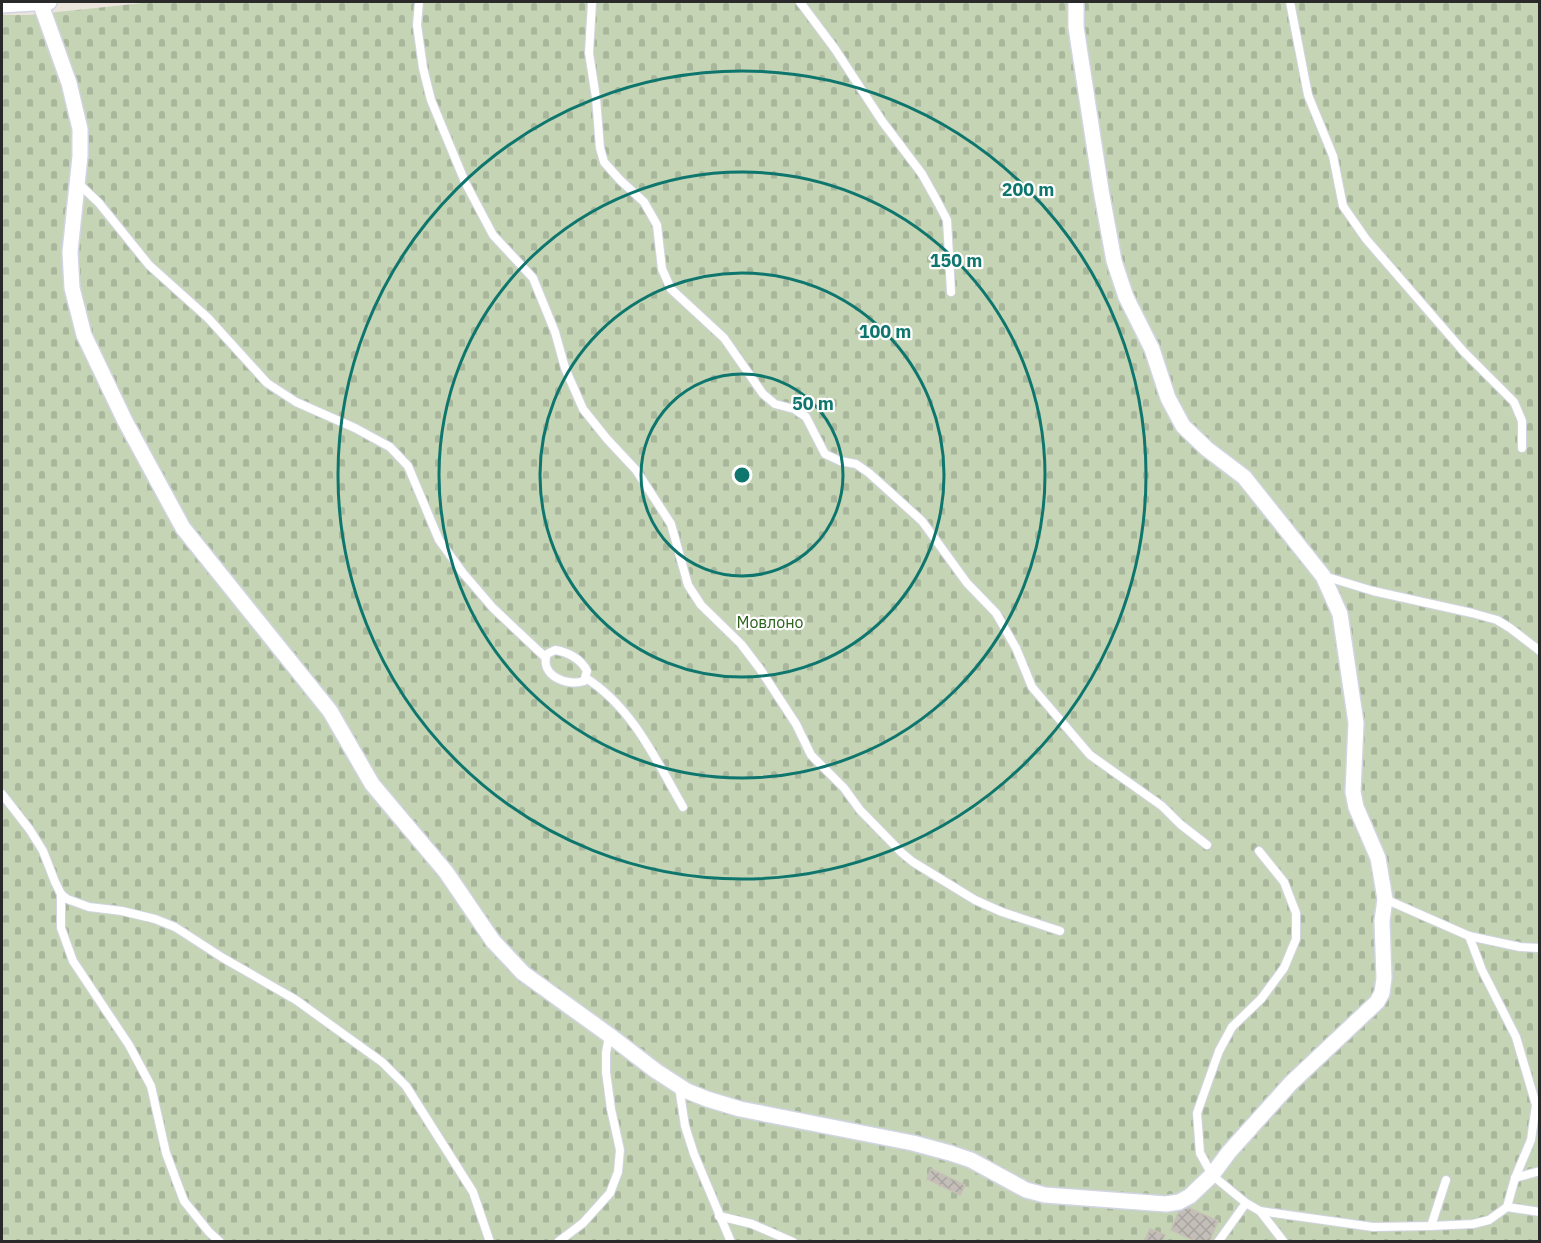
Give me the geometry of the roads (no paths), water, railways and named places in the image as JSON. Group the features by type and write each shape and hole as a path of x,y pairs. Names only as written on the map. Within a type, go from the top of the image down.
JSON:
{"street":[{"path":"40,2 69,83 80,129 81,156 70,252 72,288 84,335 125,421 183,528 330,711 372,784 446,872 493,941 523,973 656,1071 707,1099 740,1109 913,1143 950,1153 970,1160 1026,1190 1045,1195 1166,1204 1179,1202 1190,1196 1212,1175 1228,1152 1291,1083 1377,1002 1382,993 1384,978 1382,921 1385,898 1378,858 1356,807 1353,792 1356,723 1340,614 1323,576 1244,477 1207,449 1183,426 1168,398 1152,349 1126,297 1114,261 1076,27 1076,2"},
{"path":"2,5 49,2"}],"lane":[{"path":"418,2 417,26 423,68 431,100 465,182 493,235 533,278 583,409 636,470 671,524 688,585 701,604 741,644 760,669 796,724 811,755 902,853 975,900 1002,912 1060,931"},
{"path":"592,2 589,52 600,148 604,162 644,202 657,225 662,269 671,289 724,338 763,394 775,404 794,409 806,417 825,454 840,461 856,464 922,521 967,583 996,613 1016,648 1032,687 1090,755 1162,806 1180,824 1207,845"},
{"path":"800,2 835,49 882,121 922,174 947,220 951,292"},
{"path":"1290,2 1308,95 1334,156 1343,207 1366,239 1464,352 1514,402 1522,421 1522,448"},
{"path":"77,182 99,203 149,265 208,318 267,383 296,402 355,428 390,447 408,466 439,540 462,573 493,608 545,657"},
{"path":"1323,576 1373,591 1497,620 1539,651"},
{"path":"555,650 570,654 585,666 586,678 584,681 575,683 561,680 545,666 545,657 550,651 555,650"},
{"path":"586,678 613,698 640,732 683,807"},
{"path":"2,794 43,851 61,894 61,928 73,961 129,1045 151,1086 166,1153 184,1201 220,1242"},
{"path":"1259,851 1284,882 1296,913 1296,939 1284,968 1261,999 1232,1027 1219,1051 1197,1113 1200,1153 1212,1175 1260,1212 1284,1242"},
{"path":"61,894 82,905 154,919 175,927 296,1000 382,1062 406,1086 473,1192 490,1242"},
{"path":"1385,898 1469,936 1539,948"},
{"path":"1260,1212 1373,1227 1431,1226 1473,1224 1489,1220 1507,1207 1515,1178 1531,1140 1536,1105 1516,1038 1482,969 1469,936"},
{"path":"558,1242 584,1223 610,1193 618,1172 620,1150 606,1072 609,1035"},
{"path":"678,1085 688,1136 731,1242"},
{"path":"1515,1178 1539,1171"},
{"path":"1431,1226 1446,1180"},
{"path":"1218,1242 1246,1203"},
{"path":"1507,1207 1539,1212"},
{"path":"719,1216 752,1224 787,1237 793,1242"}],"park label":[{"name":"Мовлоно","path":"770,622"}]}
